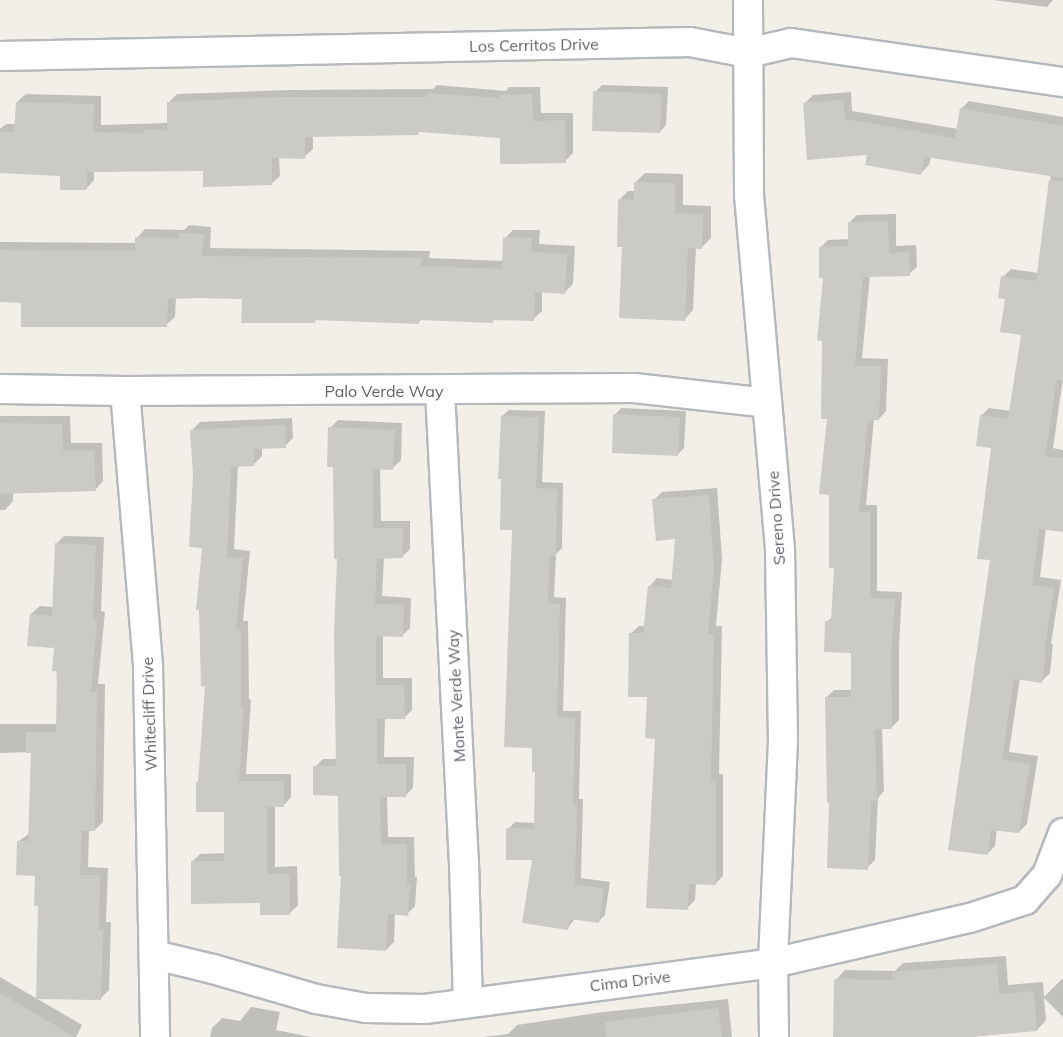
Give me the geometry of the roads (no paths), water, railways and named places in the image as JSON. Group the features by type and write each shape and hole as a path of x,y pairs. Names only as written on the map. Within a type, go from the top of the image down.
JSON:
{"street":[{"name":"Sereno Drive","path":"748,0 749,195 780,551 783,741 773,963 774,1037"},
{"name":"Los Cerritos Drive","path":"0,56 690,42 748,53 791,43 1063,82"},
{"name":"Palo Verde Way","path":"0,389 440,391 634,388 767,403"},
{"name":"Whitecliff Drive","path":"125,391 148,667 155,1037"},
{"name":"Monte Verde Way","path":"440,391 464,862 468,1002"},
{"name":"Cima Drive","path":"155,955 316,999 366,1008 425,1009 773,963 970,918 1026,900 1047,875 1063,833"}]}
